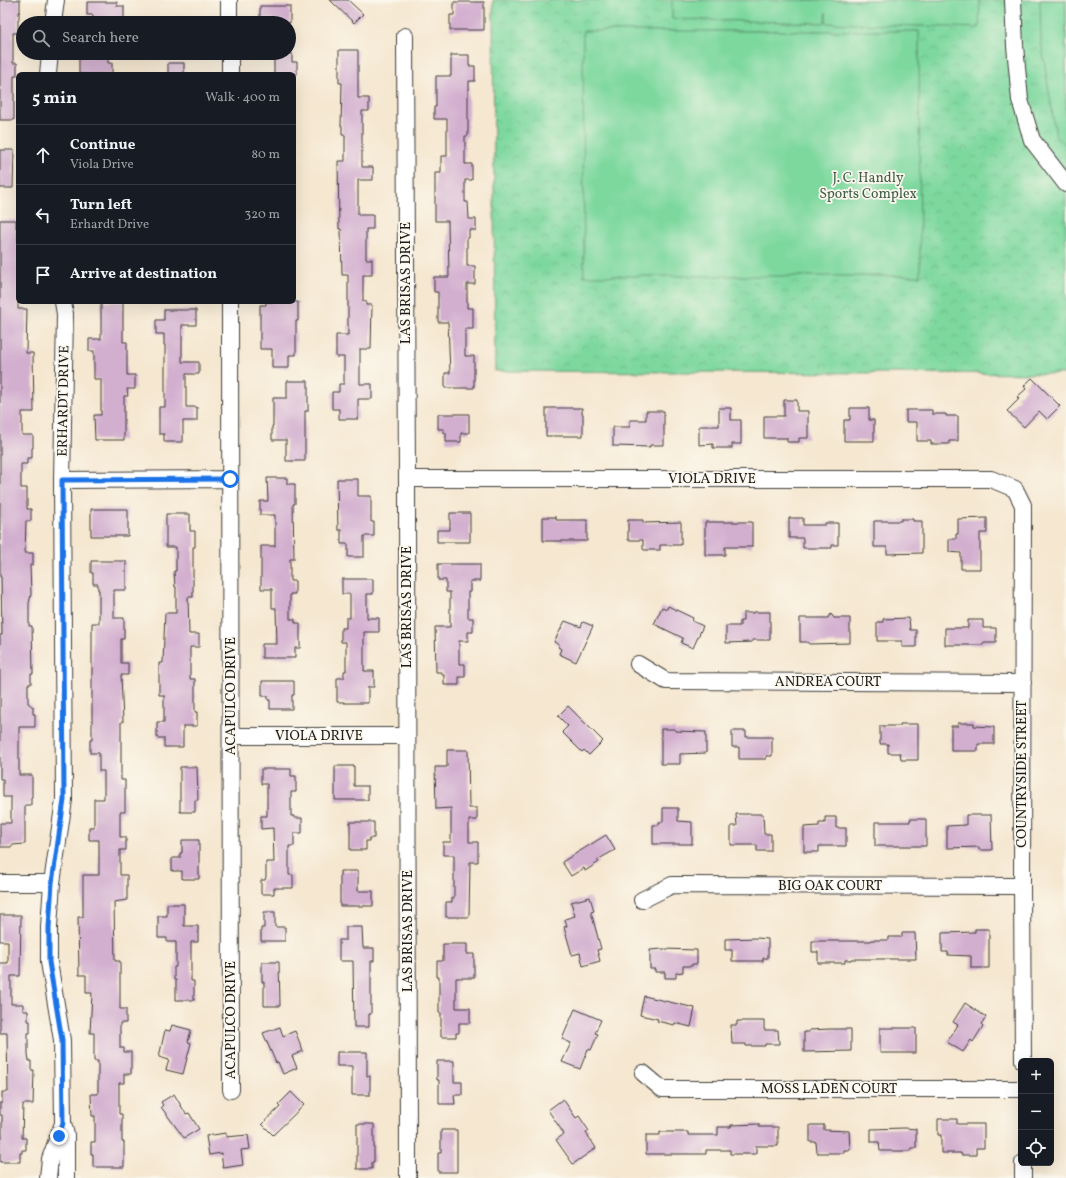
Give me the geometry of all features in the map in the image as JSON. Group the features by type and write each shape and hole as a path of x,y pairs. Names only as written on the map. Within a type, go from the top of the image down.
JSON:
{"street":[{"path":"54,16 56,0"},
{"path":"230,0 230,16"},
{"path":"1013,0 1015,46 1020,100 1032,140 1066,184"},
{"name":"LAS BRISAS DRIVE","path":"405,36 408,1178"},
{"path":"48,72 49,60"},
{"path":"230,60 230,72"},
{"name":"ERHARDT DRIVE","path":"63,304 65,314 62,480 64,800 52,883 49,927 49,962 62,1040 63,1123 66,1135 66,1178"},
{"name":"ACAPULCO DRIVE","path":"230,304 231,1090"},
{"name":"VIOLA DRIVE","path":"407,478 991,480 1015,489"},
{"path":"62,480 230,479"},
{"name":"COUNTRYSIDE STREET","path":"1015,489 1023,505 1023,1058"},
{"name":"ANDREA COURT","path":"638,664 666,681 1023,683"},
{"name":"VIOLA DRIVE","path":"231,736 407,736"},
{"path":"0,883 52,883"},
{"name":"BIG OAK COURT","path":"642,900 672,886 1022,886"},
{"name":"MOSS LADEN COURT","path":"643,1073 662,1089 1018,1089"},
{"name":"ERHARDT DRIVE","path":"48,1178 50,1159 63,1123"},
{"path":"1023,1166 1023,1178"}],"green space":[{"name":"J. C. Handly Sports Complex","path":"493,0 1066,0 1066,374 495,371"},
{"path":"672,0 980,0 979,28 826,23 826,12 825,23 672,19"},
{"path":"1040,0 1066,0 1066,145 1056,136 1041,41"},
{"path":"583,31 919,31 920,276 584,276"}],"building":[{"path":"0,0 20,0 19,16 16,16 16,33 13,33 13,63 17,63 17,72 16,76 14,76 14,120 0,120"},
{"path":"330,0 348,0 363,14 354,23"},
{"path":"87,2 117,2 117,6 124,6 124,16 87,15"},
{"path":"454,2 484,2 484,30 450,30 450,15 454,15"},
{"path":"260,6 290,6 290,16 260,16"},
{"path":"339,50 358,50 358,98 369,98 369,111 362,111 362,167 373,167 373,180 358,180 358,215 373,215 373,229 366,229 366,259 372,259 372,275 363,275 363,301 366,301 366,305 372,305 371,349 360,349 360,384 372,384 372,399 358,399 358,419 339,419 339,409 332,409 332,392 339,392 339,384 344,384 344,357 336,357 336,335 348,335 348,275 342,275 341,229 339,229 338,161 345,161 345,135 342,135 341,126 342,83 339,83"},
{"path":"451,55 469,55 469,66 475,66 475,81 469,81 468,136 465,136 465,164 472,164 472,180 465,180 465,202 468,202 469,219 476,219 476,230 469,230 469,238 467,238 467,266 475,266 475,284 467,284 467,308 473,308 473,329 465,329 465,356 474,356 474,388 445,388 445,373 450,373 448,322 438,322 438,292 434,292 434,277 449,277 448,221 435,221 435,173 441,173 441,156 447,156 447,119 434,119 434,107 436,107 436,76 451,76"},
{"path":"79,60 108,60 108,63 112,63 112,72 79,72"},
{"path":"274,60 292,60 292,62 297,62 297,74 296,72 274,72"},
{"path":"168,63 184,63 184,72 168,72"},
{"path":"0,150 14,150 13,188 0,188"},
{"path":"0,220 16,220 16,304 18,304 18,309 27,309 26,353 33,353 34,412 22,412 22,435 33,435 33,448 32,458 27,458 27,464 21,464 21,488 27,488 27,509 31,509 31,521 26,521 25,553 33,553 33,565 30,565 31,595 29,603 29,626 32,626 33,674 31,674 31,684 28,684 28,703 33,707 33,714 35,714 35,727 19,727 19,775 32,775 32,797 31,805 25,805 25,844 12,845 12,847 0,847 0,823 11,823 11,797 3,797 3,779 0,779 0,635 2,635 0,577"},
{"path":"296,302 298,302 298,321 296,321 296,355 289,355 289,368 272,368 272,349 260,349 260,305 296,304"},
{"path":"101,304 123,304 123,342 127,342 127,375 135,375 135,389 127,389 128,396 124,396 124,440 95,440 94,415 101,415 101,379 94,379 94,351 89,351 89,339 101,339"},
{"path":"164,310 196,310 196,325 182,325 182,362 199,362 199,374 186,374 186,407 197,407 197,421 183,421 183,442 164,442 164,434 159,434 159,407 165,407 165,345 164,334 156,334 156,320 164,320"},
{"path":"1032,378 1060,406 1047,419 1039,411 1024,427 1007,411 1019,399 1017,397 1026,389 1024,386"},
{"path":"287,381 308,381 308,411 305,411 305,461 286,461 286,440 272,440 273,398 287,398"},
{"path":"784,400 797,400 797,411 808,411 808,438 799,438 799,442 787,442 787,438 764,438 764,416 784,416"},
{"path":"546,408 582,408 583,436 546,436"},
{"path":"719,408 731,408 731,420 741,420 741,444 732,444 732,448 713,448 713,444 699,445 699,426 719,426"},
{"path":"850,408 869,408 869,420 874,420 874,441 844,441 844,420 850,420"},
{"path":"906,410 932,410 932,414 958,416 958,441 949,441 949,444 931,444 931,441 917,441 917,422 906,422"},
{"path":"646,411 664,411 664,445 650,445 650,447 613,446 613,427 630,427 630,420 646,420"},
{"path":"438,414 469,414 469,433 461,433 461,442 446,442 446,433 444,433 444,429 438,429"},
{"path":"267,478 287,478 287,484 295,484 295,504 293,504 294,559 290,559 290,581 295,581 295,594 290,594 290,619 295,619 295,623 300,623 300,648 295,648 295,658 262,658 262,644 277,644 276,608 272,608 272,589 261,589 261,546 275,546 275,515 260,515 260,501 268,501"},
{"path":"337,479 358,479 358,496 371,496 371,522 374,522 374,536 364,536 364,557 348,557 348,544 341,544 341,530 338,530"},
{"path":"91,509 128,509 128,536 91,536"},
{"path":"450,513 470,513 470,542 437,542 437,530 450,530"},
{"path":"166,514 190,514 190,531 195,531 195,547 193,547 193,597 188,597 189,634 199,634 199,647 190,647 190,679 195,679 195,712 197,712 197,726 183,726 183,747 164,747 164,738 157,738 157,722 164,722 164,695 159,695 159,663 163,663 165,613 176,613 176,587 174,571 176,571 176,547 166,547"},
{"path":"543,517 556,517 556,520 587,520 587,541 543,541"},
{"path":"789,518 803,518 803,525 825,525 825,523 838,523 838,545 832,545 832,548 803,548 803,538 789,538"},
{"path":"987,518 987,533 980,533 980,569 961,569 961,553 949,552 949,539 956,539 956,534 958,534 958,519"},
{"path":"901,519 922,521 922,553 887,554 887,547 874,547 874,521 901,521"},
{"path":"628,520 643,520 643,523 681,522 681,545 660,545 660,550 644,550 643,540 628,540"},
{"path":"705,522 752,522 752,547 725,547 725,555 705,555"},
{"path":"91,561 126,561 126,590 114,590 114,618 124,618 124,639 121,639 121,663 128,663 128,675 121,675 123,722 121,722 121,780 125,780 125,812 120,812 120,837 126,837 126,850 120,850 120,875 127,875 127,900 114,902 115,961 120,961 120,1009 126,1009 126,1023 120,1023 120,1048 124,1048 124,1052 131,1052 131,1074 124,1074 124,1083 119,1083 119,1114 122,1114 124,1167 93,1167 91,1142 95,1142 95,1116 92,1116 91,1094 98,1094 98,1061 94,1061 94,1033 90,1033 92,993 86,993 86,975 79,975 78,917 83,917 83,875 99,875 99,840 89,840 89,827 94,827 94,799 104,799 104,771 99,771 99,753 90,753 90,740 92,740 92,623 99,623 99,590 98,584 93,584"},
{"path":"438,564 480,564 480,581 470,581 470,592 468,592 468,618 473,618 473,632 468,632 468,641 459,641 459,664 465,664 465,677 459,677 459,685 444,685 444,675 442,675 442,672 436,672 435,627 450,627 450,592 446,592 446,580 438,580"},
{"path":"342,579 373,579 373,594 367,594 367,618 379,618 379,632 364,632 364,671 374,671 374,687 368,687 368,703 337,702 337,678 344,678 344,671 346,671 346,642 341,642 341,628 346,628 346,618 350,618 350,594 342,594"},
{"path":"668,606 693,618 692,621 703,626 693,648 681,643 683,638 654,624 662,607 667,609"},
{"path":"770,612 770,640 752,640 752,642 726,643 726,626 740,626 740,621 743,621 743,613"},
{"path":"831,614 834,618 850,618 850,643 809,644 807,642 800,642 800,618 828,618"},
{"path":"909,618 910,630 916,630 916,647 902,647 902,641 877,641 877,622 883,622 883,619"},
{"path":"968,620 983,620 983,628 996,628 996,643 983,643 983,645 945,645 945,628 968,628"},
{"path":"565,621 581,627 583,622 593,626 576,662 559,654 561,649 558,647 560,645 554,642"},
{"path":"262,681 294,681 292,709 270,709 270,700 268,700 268,696 262,696"},
{"path":"568,706 603,741 589,755 584,750 582,752 562,732 568,726 558,716"},
{"path":"958,723 974,723 974,726 994,727 994,744 978,744 978,751 951,751 951,726 958,726"},
{"path":"900,724 918,724 918,760 901,760 900,753 888,753 888,744 880,744 880,726 900,726"},
{"path":"661,729 706,732 706,753 680,754 680,764 661,764"},
{"path":"732,731 746,731 746,737 772,737 772,756 766,756 766,759 739,759 739,747 732,747"},
{"path":"447,750 468,750 469,808 477,808 477,820 469,820 469,842 478,842 478,862 470,862 469,917 446,917 446,902 452,902 452,898 454,898 454,855 443,855 443,842 451,842 451,808 436,809 435,767 447,767"},
{"path":"335,766 354,766 354,786 368,786 368,800 335,800"},
{"path":"180,767 197,767 198,800 195,800 195,812 180,812"},
{"path":"261,769 291,769 291,776 296,776 296,792 291,792 291,816 294,816 294,818 302,818 302,833 294,833 294,846 289,846 289,875 293,875 293,888 274,888 274,894 261,894 261,880 265,880 266,877 266,862 274,862 273,828 261,829 261,816 267,816 267,784 261,784"},
{"path":"663,808 678,808 678,821 692,822 692,844 653,844 653,825 659,825 659,822 663,822"},
{"path":"736,814 763,814 764,834 771,834 771,851 757,851 757,845 731,845 731,826 737,826"},
{"path":"966,815 991,815 992,850 979,850 979,847 947,848 947,826 966,825"},
{"path":"825,817 836,817 836,828 846,828 846,846 819,846 819,852 804,852 804,827 819,826 819,823 825,823"},
{"path":"910,819 926,819 926,846 875,846 875,822 910,822"},
{"path":"350,822 374,822 374,838 369,838 369,841 366,841 366,850 350,850"},
{"path":"606,835 615,850 597,860 599,862 585,871 584,868 571,876 562,862"},
{"path":"182,840 199,840 199,879 182,879 182,871 172,871 172,858 180,858 180,853 182,853"},
{"path":"340,871 358,871 358,891 373,891 373,906 340,906"},
{"path":"590,897 594,911 591,912 601,949 597,950 600,961 583,966 580,953 572,955 564,927 567,926 565,919 575,916 571,902"},
{"path":"167,904 184,904 184,926 198,926 198,942 191,942 191,981 194,981 194,1000 176,1000 176,980 174,980 174,967 176,967 176,942 167,942 167,938 158,938 158,916 167,916"},
{"path":"264,912 275,912 275,927 285,927 285,941 261,941 261,928 264,928"},
{"path":"0,915 21,915 20,976 11,976 11,1004 23,1004 23,1011 28,1011 30,1033 28,1033 28,1054 29,1061 31,1061 31,1070 34,1070 33,1104 23,1104 22,1138 26,1138 26,1150 22,1150 22,1153 20,1153 20,1162 0,1162 2,1115 0,1115 0,1103 2,1103 2,1092 8,1092 7,1033 0,1033 0,963 8,963 8,941 0,941"},
{"path":"346,927 362,927 363,948 374,948 374,961 371,961 371,1014 369,1014 369,1027 354,1027 353,961 339,961 339,940 346,940"},
{"path":"975,929 989,929 989,968 971,968 971,956 948,955 948,952 942,952 942,933 975,932"},
{"path":"902,933 915,933 916,959 851,959 845,960 845,963 818,963 818,952 812,952 812,941 889,940 889,937 902,937"},
{"path":"725,939 768,939 768,958 763,958 763,961 732,961 732,950 725,950"},
{"path":"443,944 467,944 467,954 474,954 474,978 456,978 456,1008 470,1008 470,1023 459,1023 459,1033 456,1033 456,1037 441,1037 441,1013 439,1013 439,977 437,977 437,961 443,961"},
{"path":"650,950 697,950 697,964 692,964 692,966 683,966 683,972 676,973 676,978 665,978 665,972 655,972 655,969 650,969"},
{"path":"262,962 279,962 280,1006 264,1006"},
{"path":"644,996 695,1008 691,1027 657,1021 658,1019 640,1015"},
{"path":"965,1003 986,1017 981,1024 983,1026 973,1042 971,1040 963,1052 947,1042 958,1025 953,1022"},
{"path":"575,1009 601,1020 595,1033 598,1034 591,1050 588,1049 580,1069 562,1062 571,1043 562,1039"},
{"path":"737,1021 764,1021 764,1030 778,1030 779,1044 746,1046 746,1044 732,1044 731,1025 737,1025"},
{"path":"172,1025 191,1030 188,1042 191,1043 183,1074 166,1070 169,1060 159,1057 165,1030 170,1031"},
{"path":"280,1027 283,1036 295,1031 303,1051 292,1056 297,1068 283,1074 278,1062 276,1063 263,1033"},
{"path":"880,1028 916,1028 916,1053 880,1053"},
{"path":"851,1029 851,1051 804,1052 804,1032 809,1032 809,1030"},
{"path":"337,1052 367,1052 367,1076 370,1076 370,1095 352,1095 352,1066 337,1066"},
{"path":"437,1061 454,1061 454,1082 462,1082 462,1095 454,1095 455,1104 439,1104"},
{"path":"291,1092 304,1105 273,1135 262,1124 280,1107 278,1105"},
{"path":"174,1094 186,1114 189,1113 199,1129 184,1138 161,1107 163,1105 161,1102"},
{"path":"563,1099 576,1118 579,1116 589,1131 586,1133 596,1148 573,1164 556,1140 564,1134 548,1110"},
{"path":"938,1119 957,1119 957,1124 984,1124 984,1148 976,1148 976,1155 941,1153 941,1135 938,1135"},
{"path":"357,1124 374,1124 374,1162 372,1162 372,1169 357,1169"},
{"path":"759,1124 759,1127 778,1127 778,1146 756,1146 756,1154 730,1154 730,1150 706,1150 706,1154 646,1154 646,1135 660,1135 660,1132 688,1132 688,1135 718,1135 718,1127"},
{"path":"810,1125 824,1125 824,1130 849,1131 850,1150 844,1150 844,1153 817,1153 816,1142 810,1142"},
{"path":"871,1129 916,1129 916,1148 911,1148 911,1151 880,1151 879,1142 871,1142"},
{"path":"441,1130 457,1130 457,1172 438,1172 438,1153 441,1153"},
{"path":"226,1133 226,1137 248,1135 250,1149 241,1150 243,1165 223,1168 221,1153 209,1155 206,1136"}],"route":[{"path":"59,1136 63,1123 62,1040 49,962 49,927 52,883 64,800 62,480 230,479"}]}
